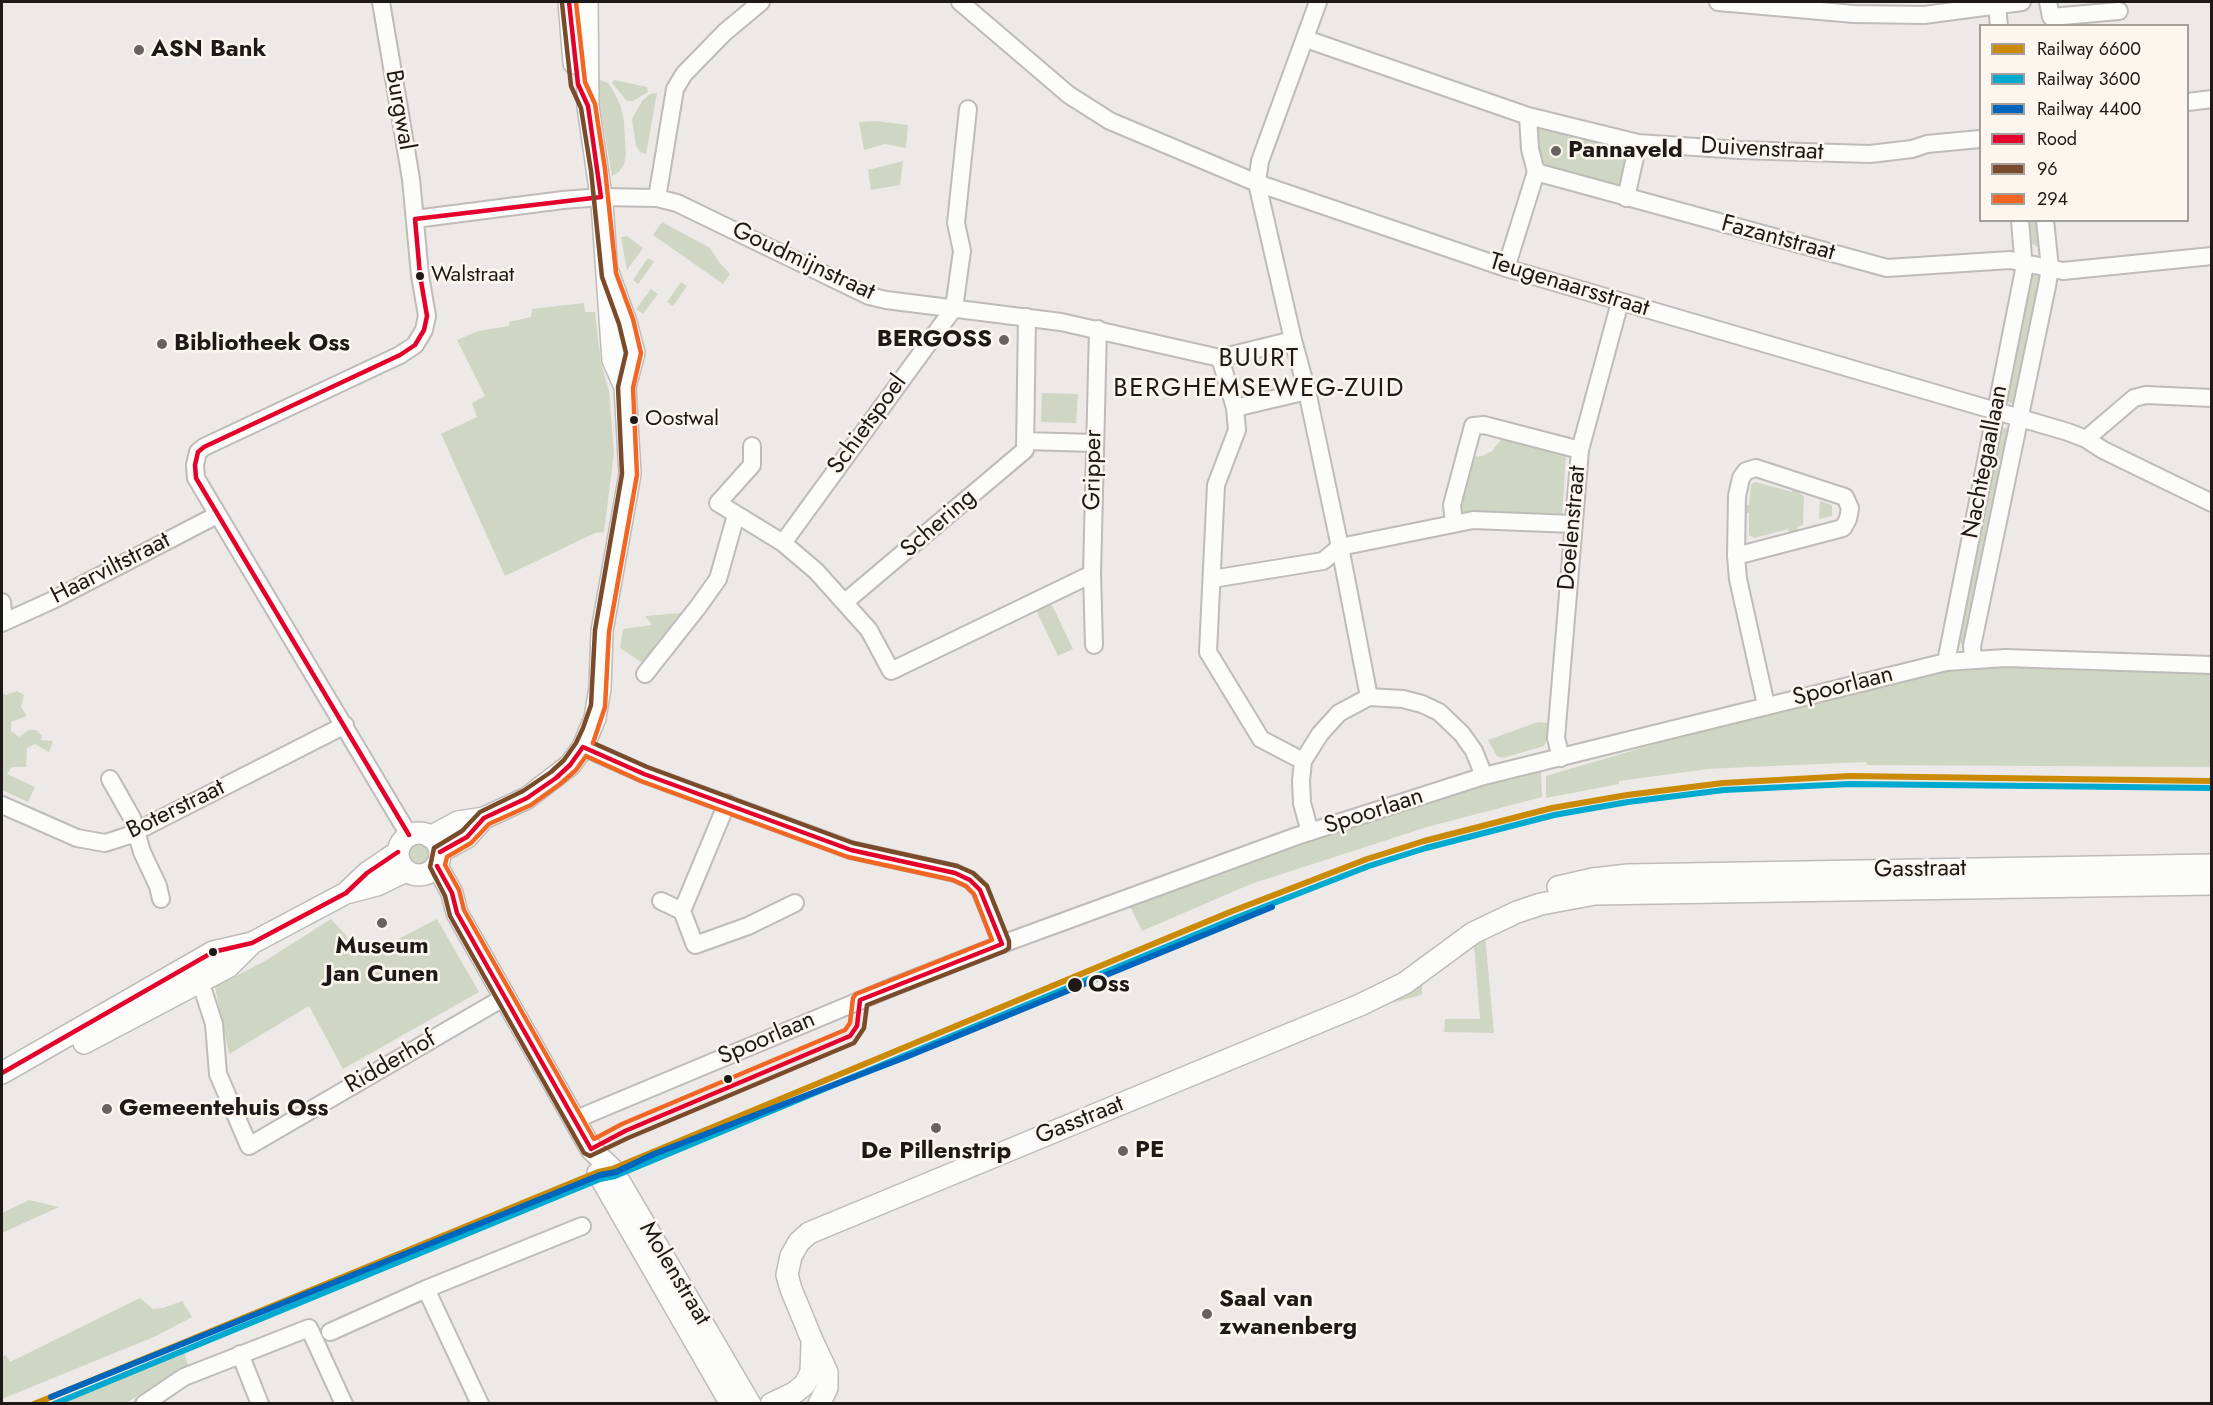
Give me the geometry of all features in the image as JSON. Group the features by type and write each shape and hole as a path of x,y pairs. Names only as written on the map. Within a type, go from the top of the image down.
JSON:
{"street":[{"name":"Burgwal","path":"198,452 204,447 400,355 415,345 424,330 427,316 420,275 411,179 381,2"},
{"path":"569,2 578,84 588,106"},
{"path":"2,1073 194,974 228,967 252,943 346,893 367,873 467,837 484,818 527,798 546,784 570,765 583,747 598,706 602,631 630,474 625,387 634,353 626,322 609,275 588,106 587,2"},
{"path":"657,198 675,89 684,74 726,32 761,2"},
{"name":"Teugenaarsstraat","path":"960,2 1069,95 1110,121 1257,183 1506,268 1996,412 2020,417 2086,439 2103,450 2211,503"},
{"path":"1318,2 1260,161 1257,183 1307,391 1369,697"},
{"path":"1718,2 1854,14 1924,15 2008,4 2000,24"},
{"path":"2048,2 2051,17 2120,13"},
{"name":"Duivenstraat","path":"1306,39 1528,116 1638,143 1739,150 1870,154 1912,149 1927,144 1979,139"},
{"path":"2189,102 2211,99"},
{"path":"954,308 962,251 956,223 968,109"},
{"path":"1506,268 1536,172 1530,149 1528,116"},
{"path":"1626,198 1638,143"},
{"name":"Fazantstraat","path":"1536,172 1887,268 2010,260 2024,263"},
{"path":"415,219 601,197"},
{"name":"Goudmijnstraat","path":"601,197 657,198 677,203 869,296 922,306 1027,317 1098,329 1220,358 1293,340"},
{"name":"Nachtegaallaan","path":"1946,662 2024,263 2020,222"},
{"name":"Nachtegaallaan","path":"1973,659 1972,646 2050,268 2045,222"},
{"path":"2024,263 2063,271 2211,256"},
{"name":"Doelenstraat","path":"1561,758 1556,738 1580,450 1620,302"},
{"name":"Schietspoel","path":"783,543 954,308"},
{"path":"1027,317 1025,441 1095,442"},
{"name":"Gripper","path":"1094,645 1092,574 1098,329"},
{"path":"1220,358 1235,408 1237,430 1216,485 1208,652 1261,739 1303,761"},
{"path":"1235,408 1307,391"},
{"path":"2086,439 2134,398 2146,395 2211,398"},
{"path":"1454,523 1452,505 1473,426 1484,425 1580,450"},
{"name":"Schering","path":"845,602 1025,450 1025,441"},
{"path":"752,446 752,465 718,502 783,543 816,571 869,630 891,671 1092,574"},
{"name":"Molenstraat","path":"198,452 195,465 196,478 345,725 420,855 439,898 457,913 503,998 591,1149 612,1170 750,1404"},
{"path":"1736,556 1843,528 1850,508 1845,496 1756,468 1746,471 1741,478 1737,496 1736,556 1738,579 1766,705"},
{"name":"Haarviltstraat","path":"3,622 53,600 217,514"},
{"path":"645,674 718,579 736,515"},
{"path":"1212,579 1323,561 1340,547 1473,520 1573,524"},
{"path":"2,602 3,622"},
{"name":"Spoorlaan","path":"574,1120 895,986 1002,944 1310,832 1484,776 1946,662 1973,659 2211,665"},
{"path":"1310,832 1302,803 1303,761 1320,734 1339,713 1369,697 1403,699 1439,712 1462,734 1474,751 1484,776"},
{"name":"Boterstraat","path":"2,805 77,838 105,843 135,831 345,725"},
{"path":"583,747 644,774 852,850 956,873 970,880 980,890 1002,944"},
{"path":"110,779 132,818 161,898"},
{"path":"727,803 682,911 695,945 748,926 795,903"},
{"name":"Gasstraat","path":"819,1404 827,1388 827,1372 787,1275 791,1256 799,1242 809,1233 1360,1005 1405,983 1480,929 1517,912 1594,886 2211,865"},
{"name":"Gasstraat","path":"1629,884 2211,884"},
{"path":"661,901 682,911"},
{"path":"2,1088 142,1011 194,974"},
{"name":"Ridderhof","path":"194,974 214,1024 218,1074 249,1146 503,998"},
{"name":"Molenstraat","path":"591,1149 592,1162 731,1404"},
{"path":"330,1332 426,1289 582,1226"},
{"path":"426,1289 480,1404"},
{"path":"146,1403 184,1377 309,1328 344,1404"},
{"name":"Gasstraat","path":"771,1404 794,1393 805,1384 811,1372 812,1340"},
{"path":"240,1354 260,1404"}],"green space":[{"path":"595,78 608,83 614,92 621,107 624,122 626,155 624,164 619,172 612,176"},
{"path":"614,80 647,87 648,92 633,101 627,101 612,83"},
{"path":"657,93 646,154 640,152 636,146 632,119 642,101 650,94"},
{"path":"876,121 908,125 906,148 885,144 864,150 859,122"},
{"path":"1543,128 1630,150 1622,189 1548,170 1539,158 1537,130"},
{"path":"903,161 900,185 871,190 868,170"},
{"path":"662,222 710,248 730,274 723,284 653,235"},
{"path":"2028,222 2040,222 2043,247 2037,247 2031,243"},
{"path":"627,236 643,248 627,270 621,237"},
{"path":"648,258 654,262 638,284 633,280"},
{"path":"2030,275 2043,277 2017,405 2004,401"},
{"path":"681,282 687,286 673,306 667,302"},
{"path":"651,289 658,294 643,314 636,309"},
{"path":"584,303 585,312 595,312 601,363 609,391 614,453 604,532 595,533 505,576 441,434 477,417 472,403 485,396 457,340 478,331 509,326 509,322 531,317 532,309"},
{"path":"1042,393 1078,394 1076,423 1041,422"},
{"path":"1999,427 2011,429 1967,644 1954,643"},
{"path":"1503,437 1566,454 1562,517 1465,514 1460,511 1460,502 1473,457 1492,451"},
{"path":"1756,482 1792,492 1795,485 1802,488 1800,494 1804,496 1803,525 1797,527 1798,534 1790,536 1788,529 1754,538 1749,535 1749,513 1742,512 1742,506 1749,505 1751,484"},
{"path":"1820,501 1832,505 1832,516 1819,519"},
{"path":"1051,603 1073,649 1058,656 1036,610"},
{"path":"680,613 682,624 647,666 620,648 623,629 652,625 645,616"},
{"path":"1952,665 2211,665 2211,767 1867,765 1866,762 1748,767 1708,769 1619,781 1619,784 1546,798 1546,776 1713,727"},
{"path":"17,691 24,695 21,707 27,716 11,722 11,731 19,737 29,730 36,730 42,736 41,740 53,741 49,752 35,744 27,748 26,767 12,767 7,774 35,787 28,802 2,790 2,694"},
{"path":"1538,722 1547,723 1548,737 1544,746 1503,758 1497,756 1488,740"},
{"path":"1541,771 1542,797 1427,827 1251,884 1142,931 1128,902 1444,795"},
{"path":"419,844 426,847 429,854 426,861 419,864 412,861 409,854 412,847"},
{"path":"331,919 365,956 437,919 479,992 343,1069 309,1006 229,1054 215,987 265,961"},
{"path":"1485,935 1494,1033 1444,1032 1445,1019 1480,1019 1474,944"},
{"path":"1449,964 1422,984 1422,995 1380,1006"},
{"path":"29,1200 59,1207 2,1233 2,1213"},
{"path":"140,1298 153,1309 182,1301 192,1317 156,1336 2,1399 2,1357 6,1355 10,1362"},
{"path":"184,1351 188,1366 126,1403 55,1404"}],"rail line":[{"name":"6600","path":"34,1404 598,1172 612,1169 1230,912 1367,859 1424,841 1552,808 1627,795 1723,783 1850,776 2212,781"},
{"name":"3600","path":"54,1404 600,1179 615,1176 1233,919 1369,866 1426,848 1554,815 1628,802 1724,790 1850,784 2212,788"},
{"name":"4400","path":"51,1397 600,1175 616,1172 654,1154 906,1057 1272,907"}],"transit line":[{"name":"Rood","path":"409,835 196,478 195,465 198,452 204,447 400,355 415,345 424,330 427,316 420,275 415,219 601,197 588,106 578,84 569,2"},
{"name":"294","path":"576,2 585,82 595,104 605,169 616,273 633,319 641,353 633,388 637,475 609,632 605,707 593,743"},
{"name":"96","path":"562,3 571,86 581,108 591,171 602,277 619,324 626,353 618,387 622,474 595,630 591,705 583,728 564,760 551,772 523,791 480,812 462,831 434,848 430,867 445,896 450,916 584,1153 590,1156 854,1043 864,1028 867,1005 1009,948 1009,941 987,886 973,873 957,866 853,843 647,767 593,743"},
{"name":"Rood","path":"437,866 452,893 457,913 591,1149 625,1131 850,1036 857,1026 860,1000 1002,944 980,890 970,880 955,873 851,850 644,774 583,747 570,765 556,778 527,798 484,818 467,837 440,852"},
{"name":"294","path":"586,756 641,781 848,857 953,880 966,886 974,894 992,940 856,994 853,998 850,1023 845,1030 622,1124 594,1139 464,910 459,890 445,865 447,857 471,843 489,824 531,805 560,784 576,770 586,756"},
{"name":"Rood","path":"2,1073 213,952 252,943 346,893 367,873 398,852"}],"place":[{"name":"ASN Bank","path":"139,50"},
{"name":"Pannaveld","path":"1556,151"},
{"name":"Walstraat","path":"420,276"},
{"name":"BERGOSS","path":"1004,340"},
{"name":"Bibliotheek Oss","path":"162,344"},
{"name":"Oostwal","path":"634,420"},
{"name":"Museum Jan Cunen","path":"382,923"},
{"name":"Oss","path":"1075,985"},
{"name":"Gemeentehuis Oss","path":"107,1109"},
{"name":"De Pillenstrip","path":"936,1128"},
{"name":"PE","path":"1123,1151"},
{"name":"Saal van zwanenberg","path":"1207,1314"}],"district":[{"name":"BUURT BERGHEMSEWEG-ZUID","path":"1259,375"}]}
